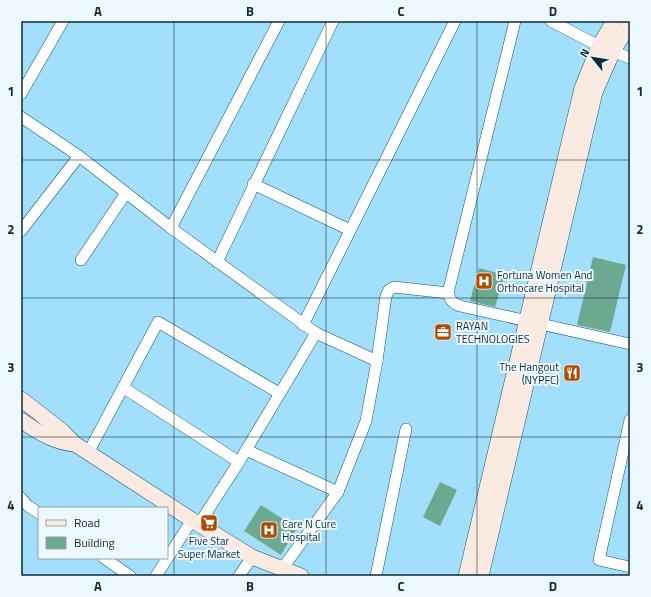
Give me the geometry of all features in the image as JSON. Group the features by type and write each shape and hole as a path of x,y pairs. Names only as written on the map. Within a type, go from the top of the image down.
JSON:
{"street":[{"path":"21,94 63,21"},
{"path":"171,228 279,21"},
{"path":"217,262 253,184 333,21"},
{"path":"303,325 455,21"},
{"path":"515,21 448,293 452,302 460,306 630,344"},
{"path":"551,21 630,58"},
{"path":"466,576 614,21"},
{"path":"606,48 630,22"},
{"path":"21,117 80,156 171,228 303,325 316,333 377,361"},
{"path":"21,231 80,156"},
{"path":"253,184 350,230"},
{"path":"81,260 126,193"},
{"path":"282,569 338,492 366,421 388,290 394,287 448,293"},
{"path":"88,453 158,322 279,393"},
{"path":"481,576 533,323"},
{"path":"156,576 239,462 316,333"},
{"path":"124,388 239,462"},
{"path":"21,399 62,431 75,444 195,522 252,557 301,576"},
{"path":"630,420 599,560 630,567"},
{"path":"22,423 47,437 62,443 75,444"},
{"path":"376,576 406,429"},
{"path":"246,450 338,492"},
{"path":"21,498 28,506 38,512"},
{"path":"238,576 252,557"},
{"path":"105,559 130,576"}],"building":[{"path":"593,257 626,265 610,332 577,325"},
{"path":"479,268 505,275 495,307 470,301"},
{"path":"440,482 457,490 440,526 423,517"},
{"path":"261,505 297,528 281,555 244,531"}],"place":[{"name":"Fortuna Women And Orthocare Hospital","path":"484,281"},
{"name":"RAYAN TECHNOLOGIES","path":"443,332"},
{"name":"The Hangout (NYPFC)","path":"572,373"},
{"name":"Five Star Super Market","path":"209,523"},
{"name":"Care N Cure Hospital","path":"269,530"}]}
